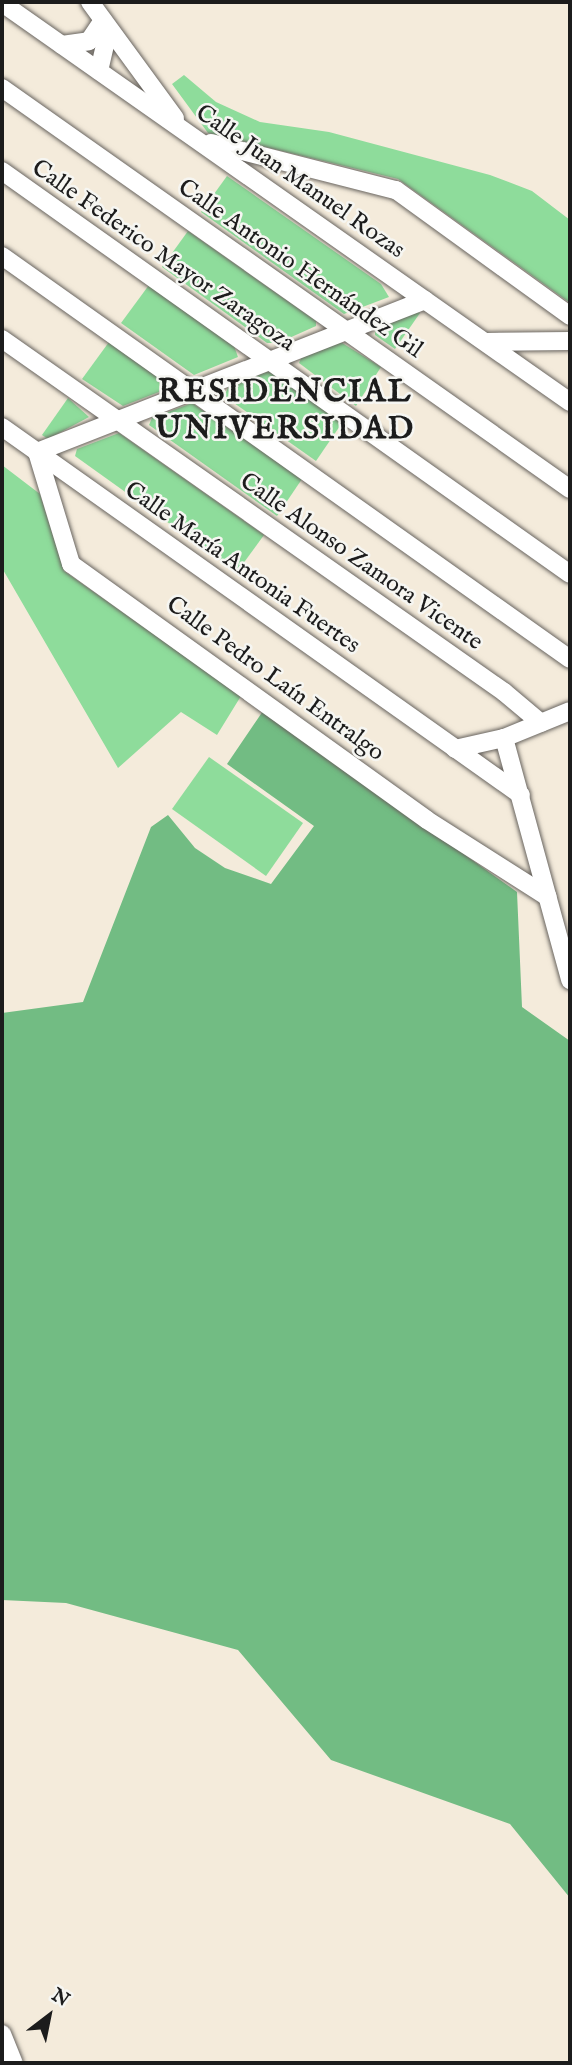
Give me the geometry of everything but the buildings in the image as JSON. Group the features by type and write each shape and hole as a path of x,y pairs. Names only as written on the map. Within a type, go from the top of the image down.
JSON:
{"street":[{"path":"90,2 183,130"},
{"name":"Calle Juan Manuel Rozas","path":"2,3 570,402"},
{"path":"62,45 89,41 103,20"},
{"path":"99,71 107,36 103,20"},
{"path":"114,81 123,80 135,64"},
{"name":"Calle Antonio Hernández Gil","path":"2,88 570,489"},
{"path":"198,140 396,190 570,316"},
{"path":"262,184 263,167 273,159"},
{"name":"Calle Federico Mayor Zaragoza","path":"2,171 570,574"},
{"path":"2,256 195,390 570,659"},
{"path":"37,452 425,300"},
{"name":"Calle Alonso Zamora Vicente","path":"2,340 519,704 541,723"},
{"path":"528,372 529,356 541,341"},
{"path":"486,342 570,341"},
{"name":"Calle María Antonia Fuertes","path":"2,427 521,795"},
{"name":"Calle Pedro Laín Entralgo","path":"37,452 71,564 427,820 548,897"},
{"path":"519,704 511,736 521,795 570,979"},
{"path":"455,749 511,736 541,723 569,717"},
{"path":"2,2034 14,2063"}],"green space":[{"path":"184,75 216,102 260,122 329,132 490,175 532,191 570,220 570,303 398,179 208,133 172,84"},
{"path":"227,176 381,284 389,297 344,314 201,212"},
{"path":"188,231 316,321 316,326 278,343 267,343 162,267"},
{"path":"149,285 234,346 238,357 194,375 121,323"},
{"path":"415,310 420,313 395,349 375,335 375,328"},
{"path":"339,341 381,367 356,406 299,363 302,356"},
{"path":"109,342 160,379 159,392 123,406 82,379"},
{"path":"269,371 342,423 316,461 224,396 229,386"},
{"path":"68,398 89,417 48,439 42,435"},
{"path":"192,403 302,479 277,516 149,425 152,418"},
{"path":"119,433 264,535 237,572 75,456 77,449"},
{"path":"2,465 40,494 64,571 241,696 217,735 181,712 118,768 2,568"},
{"path":"263,711 517,892 522,1007 570,1041 570,1898 510,1824 331,1760 238,1650 66,1603 2,1600 2,1013 83,1002 151,827 168,815 195,848 225,868 271,884 314,826 227,764"},
{"path":"209,757 303,823 266,876 172,809"}],"district":[{"name":"RESIDENCIAL UNIVERSIDAD","path":"285,412"}]}
